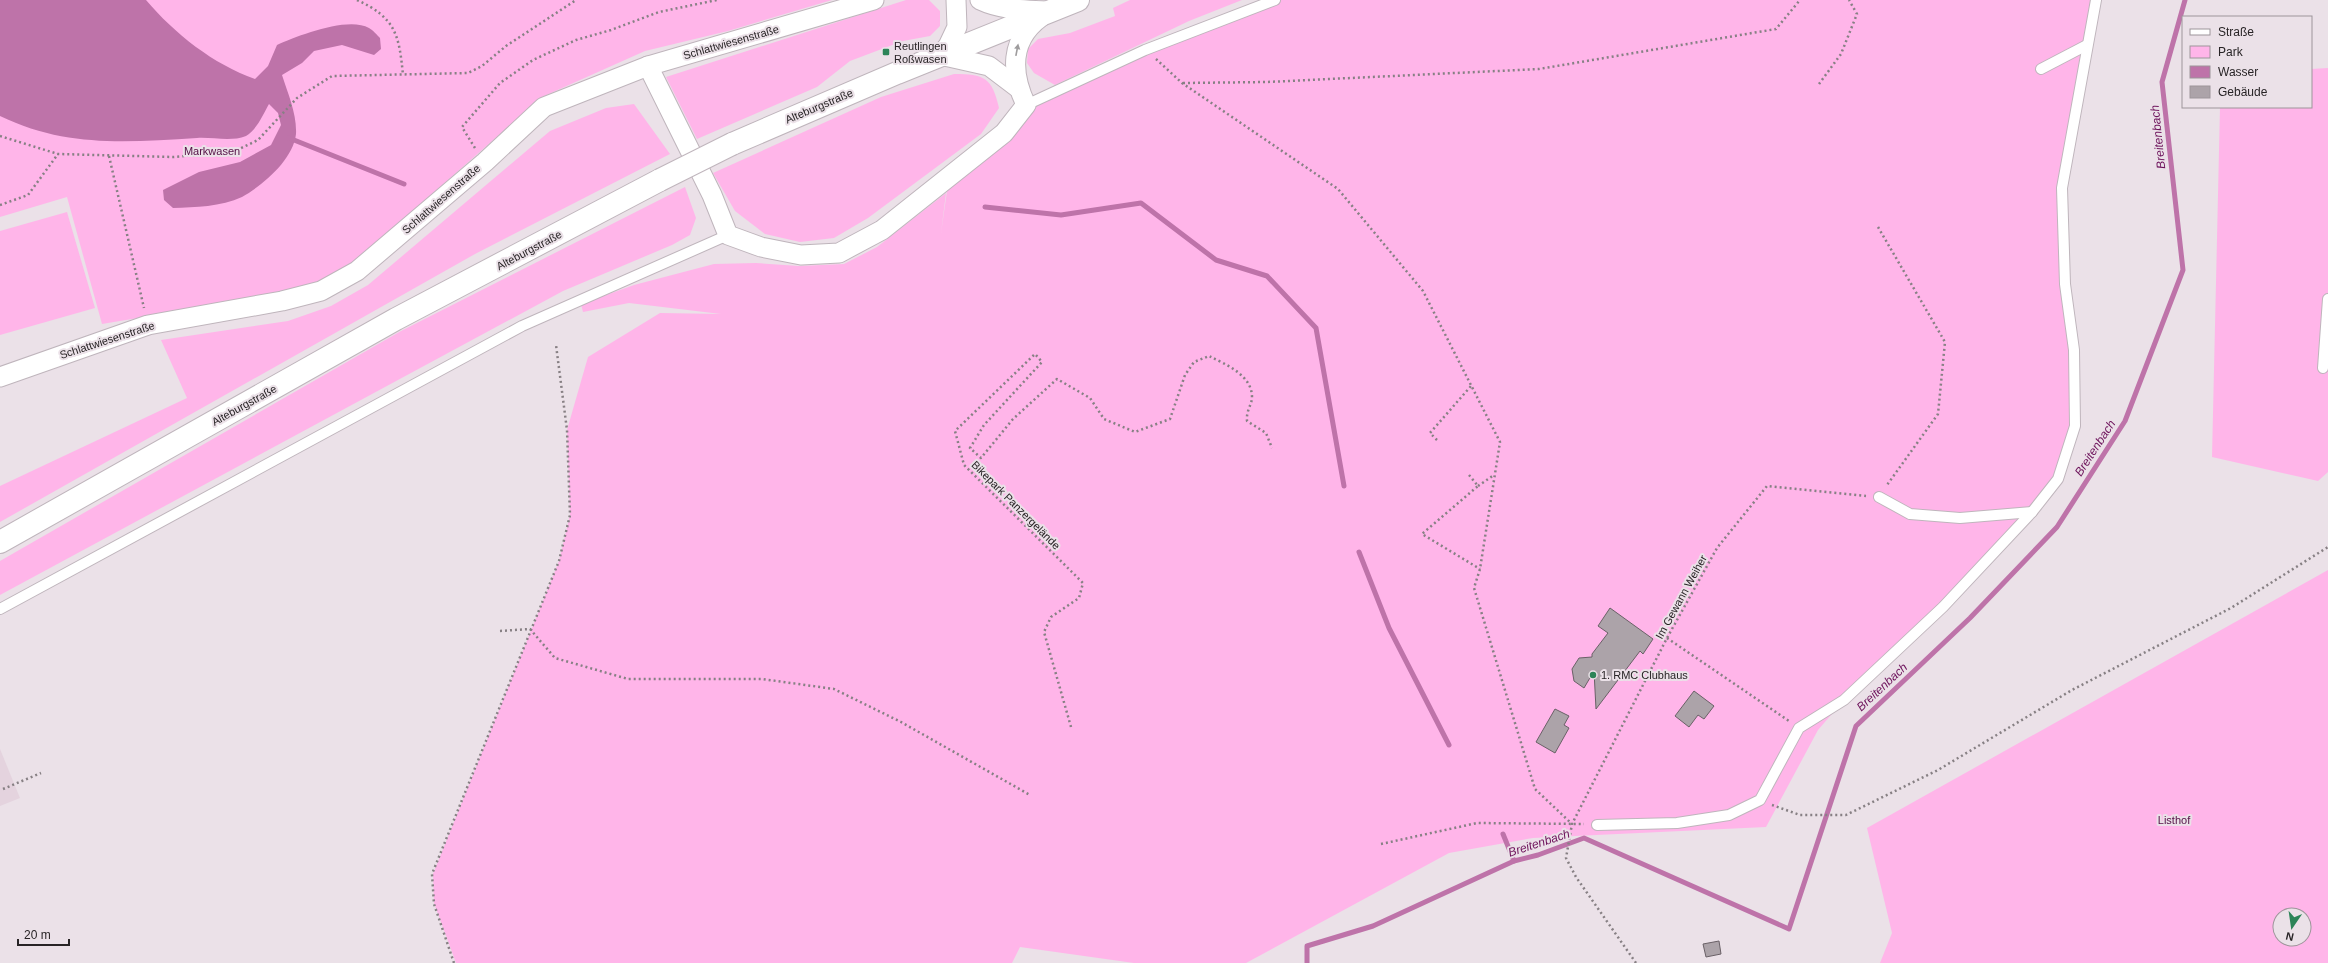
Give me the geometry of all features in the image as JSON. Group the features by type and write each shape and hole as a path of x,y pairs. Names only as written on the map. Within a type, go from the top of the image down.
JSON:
{"main road":[{"name":"Alteburgstraße","path":"0,542 396,319 660,180 732,144 940,55 1078,0"}],"street":[{"name":"Schlattwiesenstraße","path":"0,377 148,325 282,301 321,291 358,271 485,162 544,107 648,66 874,0"},
{"path":"956,0 957,27 948,46 940,55 990,66 1018,88"},
{"path":"980,0 995,7 1049,11"},
{"path":"648,66 712,195 728,235 761,247 801,255 839,253 882,230 1004,133 1026,105 1018,88 1015,55 1018,44 1030,25 1049,11"}],"lane":[{"path":"1026,105 1145,50 1275,0"},
{"path":"1597,824 1677,823 1729,815 1760,800 1798,728 1844,700 1943,607 2032,512 2058,479 2075,426 2074,350 2065,284 2062,188 2096,0"},
{"path":"2041,69 2087,45"},
{"path":"0,609 522,326 728,235"},
{"path":"2324,368 2328,299"},
{"path":"1879,497 1910,514 1960,518 2032,512"}],"path":[{"path":"358,0 377,10 396,32 403,75"},
{"path":"0,136 58,154 173,156 232,152 258,140 297,98 332,76 468,73 482,66 506,46 576,0"},
{"path":"485,162 462,127 500,83 533,60 576,40 611,30 659,12 717,0"},
{"path":"1182,83 1267,82 1539,69 1776,29 1800,0"},
{"path":"1819,84 1842,54 1857,14 1848,0"},
{"path":"1145,50 1182,83 1338,189 1423,291 1500,442 1480,569 1474,588 1535,789 1572,824"},
{"path":"0,205 28,195 58,154"},
{"path":"109,156 148,325"},
{"path":"1878,227 1944,342 1938,414 1879,497"},
{"path":"454,963 434,904 432,874 530,629 559,561 570,515 567,430 556,345"},
{"name":"Bikepark Panzergelände","path":"1071,726 1044,632 1051,617 1079,598 1083,583 964,465 955,431 1035,354 1042,362 984,425 970,448 981,458 1013,419 1057,380 1090,398 1104,418 1134,432 1170,419 1185,375 1194,362 1209,356 1224,363 1246,379 1252,397 1246,412 1247,421 1266,433 1272,448"},
{"path":"1437,440 1430,433 1471,386"},
{"path":"1480,569 1422,534 1478,486 1495,474"},
{"path":"1469,475 1478,486"},
{"name":"Im Gewann Weiher","path":"1636,963 1576,876 1566,858 1572,824 1667,638 1717,548 1767,486 1879,497"},
{"path":"1760,800 1800,815 1846,815 1938,770 2072,690 2231,608 2328,547"},
{"path":"500,631 530,629"},
{"path":"530,629 555,658 628,679 762,679 834,689 901,722 1030,795"},
{"path":"1667,638 1798,728"},
{"path":"3,789 41,773"},
{"path":"1381,844 1476,823 1572,824"}],"shaded area":[{"path":"0,749 20,798 0,806"}],"green space":[{"name":"Markwasen","path":"0,0 832,0 728,31 645,51 542,97 354,263 320,284 281,294 102,324 67,197 0,217"},
{"path":"906,0 929,0 940,11 940,26 930,36 903,41 850,61 817,87 697,139 666,77"},
{"path":"1130,0 1242,0 1189,21 1055,85 1034,73 1027,63 1028,49 1038,39 1070,33 1115,16 1113,8"},
{"path":"1275,0 2096,0 2062,188 2075,426 2058,479 2032,512 1844,700 1818,730 1766,827 1533,838 1449,853 1246,963 1134,963 1020,947 1012,963 456,963 434,903 433,874 559,561 570,515 567,430 588,357 660,313 721,314 629,303 583,312 581,304 634,285 714,264 756,263 799,266 844,264 877,247 946,193 941,233 949,177 1026,105"},
{"path":"2328,68 2328,472 2318,481 2212,457 2220,108 2312,108 2312,69"},
{"path":"954,74 965,74 980,77 990,84 993,90 999,108 981,134 868,218 834,238 800,242 765,234 735,211 713,173 881,97"},
{"path":"634,104 670,154 475,254 0,522 0,486 187,398 161,340 288,321 331,306 368,285 550,131 606,108"},
{"path":"685,187 696,218 690,235 672,245 563,291 0,595 0,561 401,331"},
{"path":"67,212 95,308 0,335 0,231"},
{"name":"Listhof","path":"2328,570 2328,963 1880,963 1892,933 1867,828"}],"water":[{"path":"0,0 146,0 169,25 196,47 224,65 255,79 268,66 277,45 323,29 349,24 369,28 380,38 381,49 374,55 342,45 314,51 302,63 282,75 292,104 296,134 294,144 276,171 259,186 242,197 234,200 217,205 173,208 164,200 163,190 199,172 240,162 271,145 281,125 278,113 269,104 250,134 240,138 146,141 97,140 49,134 0,116"}],"building":[{"path":"1610,608 1653,639 1643,654 1640,651 1596,709 1594,671 1584,688 1574,681 1572,669 1579,658 1592,657 1592,654 1608,633 1598,626"},
{"path":"1694,691 1714,706 1704,719 1698,715 1689,727 1675,716"},
{"path":"1555,709 1569,716 1564,725 1569,728 1555,753 1536,742"},
{"path":"1719,941 1721,954 1706,957 1703,944"}],"waterway":[{"name":"Breitenbach","path":"1307,963 1307,946 1373,926 1514,861 1538,855 1584,838 1789,929 1856,726 1970,618 2057,527 2125,421 2183,270 2162,82 2185,0"},
{"path":"289,138 404,184"},
{"path":"985,207 1061,215 1141,203 1216,260 1267,276 1316,328 1344,486"},
{"path":"1359,552 1389,628 1449,745"},
{"path":"1503,834 1514,861"}],"place":[{"name":"Reutlingen Roßwasen","path":"886,52"},
{"name":"1. RMC Clubhaus","path":"1593,675"}]}
